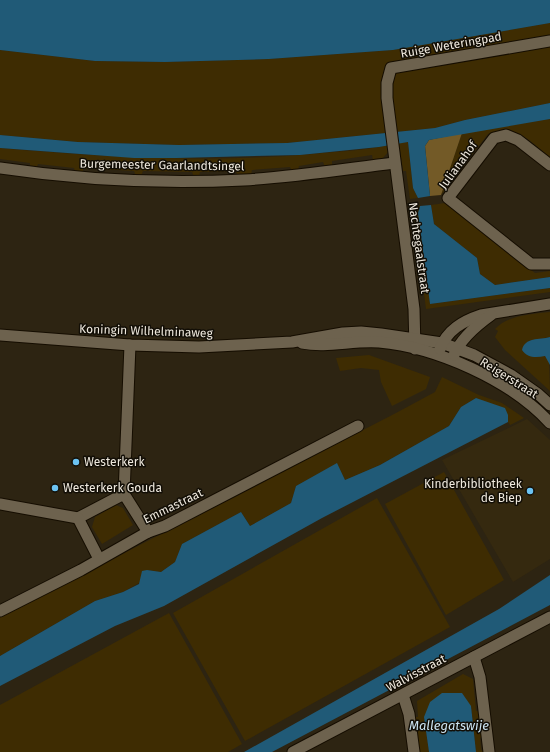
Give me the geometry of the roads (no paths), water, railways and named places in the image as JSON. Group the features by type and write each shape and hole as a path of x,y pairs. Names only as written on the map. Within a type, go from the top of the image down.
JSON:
{"street":[{"name":"Ruige Weteringpad","path":"393,150 387,98 387,83 391,68 550,41"},
{"name":"Julianahof","path":"550,165 518,140 506,136 494,138 448,198 531,264 550,264"},
{"name":"Nachtegaalstraat","path":"393,150 414,309 415,344"},
{"name":"Burgemeester Gaarlandtsingel","path":"0,168 79,178 159,181 245,180 394,163"},
{"path":"438,355 442,343 456,326 481,315 550,304"},
{"path":"452,361 457,349 480,322 495,313"},
{"name":"Koningin Wilhelminaweg","path":"0,335 130,345 199,347 292,342 311,337 361,332 415,344 452,361"},
{"name":"Koningin Wilhelminaweg","path":"415,344 442,343"},
{"name":"Reigerstraat","path":"442,343 495,366 538,394 550,405"},
{"path":"130,345 124,494 148,532"},
{"name":"Reigerstraat","path":"452,361 488,378 524,400 550,423"},
{"name":"Emmastraat","path":"0,611 148,532 165,526 358,426"},
{"path":"0,504 78,518 124,494"},
{"path":"78,518 99,559"},
{"name":"Walvisstraat","path":"293,752 550,617"},
{"path":"474,657 480,677 489,752"},
{"path":"403,695 409,714 414,752"}],"water":[{"path":"0,0 550,0 550,23 393,50 269,59 165,62 95,61 0,50"},
{"path":"550,103 550,119 429,140 425,146 430,196 418,198 413,188 408,142 379,147 300,155 177,158 134,158 0,148 0,135 78,142 179,145 287,143 435,128 465,120"},
{"path":"431,205 434,224 477,258 480,274 495,285 550,277 550,288 430,304 418,213 420,206"},
{"path":"550,337 550,365 545,356 532,357 526,355 522,350 529,341"},
{"path":"476,398 505,408 508,415 508,422 322,518 164,606 115,626 0,686 0,656 95,601 123,592 139,584 142,571 147,570 161,572 175,562 182,544 241,512 250,526 291,503 296,486 337,463 345,480 380,465 449,426 461,407"},
{"path":"550,575 550,605 272,752 244,752 499,609"},
{"name":"Mallegatswije","path":"442,693 462,693 471,706 476,752 429,752 424,717 430,702"}],"place":[{"name":"Westerkerk","path":"76,462"},
{"name":"Westerkerk Gouda","path":"55,488"},
{"name":"Kinderbibliotheek de Biep","path":"530,491"}]}
